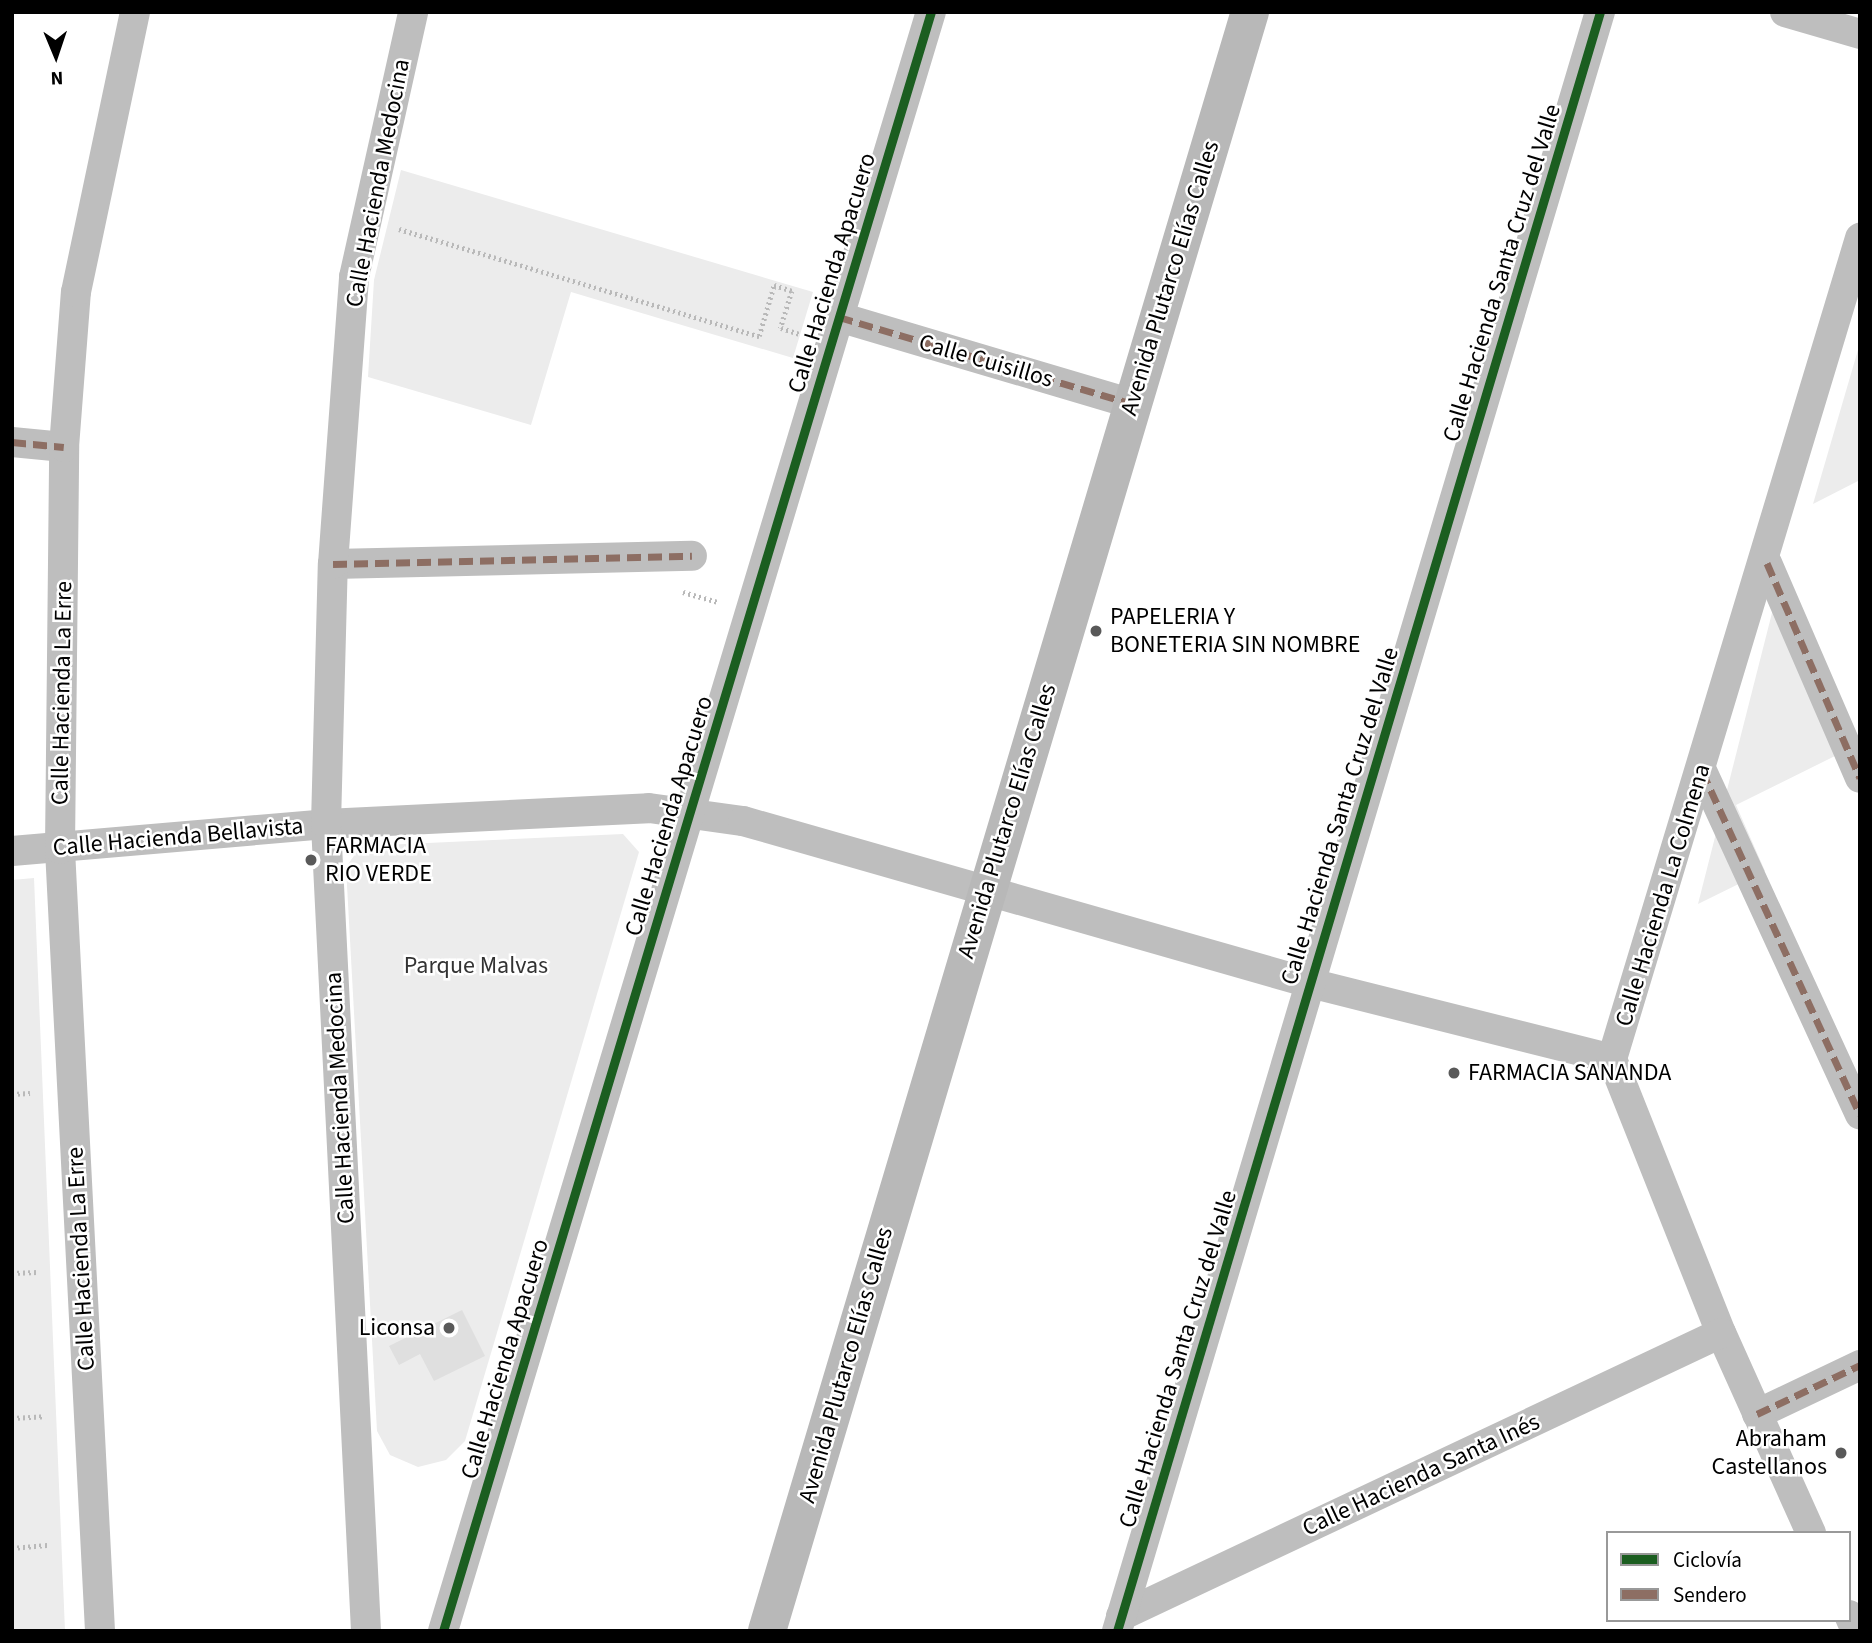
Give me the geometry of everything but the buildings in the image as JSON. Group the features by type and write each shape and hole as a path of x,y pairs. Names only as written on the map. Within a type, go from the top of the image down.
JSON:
{"street":[{"name":"Calle Hacienda La Erre","path":"100,1631 60,849 64,447 76,292 135,12"},
{"name":"Calle Hacienda Medocina","path":"366,1631 326,824 333,564 354,277 414,12"},
{"name":"Calle Hacienda Apacuero","path":"443,1631 931,12"},
{"name":"Avenida Plutarco Elías Calles","path":"767,1631 1250,12"},
{"name":"Calle Hacienda Santa Cruz del Valle","path":"1119,1623 1600,12"},
{"path":"1785,12 1860,34"},
{"name":"Calle Hacienda La Colmena","path":"1810,1531 1721,1333 1612,1059 1767,563 1860,238"},
{"name":"Calle Cuisillos","path":"835,330 1132,404"},
{"path":"12,442 64,447"},
{"path":"333,564 692,556"},
{"path":"1767,563 1860,778"},
{"path":"1702,771 1860,1114"},
{"name":"Calle Hacienda Bellavista","path":"12,851 60,849 326,824 649,808 689,813 743,821 1310,984 1612,1059"},
{"name":"Calle Hacienda Santa Inés","path":"1119,1623 1721,1333"},
{"path":"1757,1414 1860,1365"}],"path":[{"path":"367,219 759,336 774,285 792,291 781,328 835,330"},
{"path":"12,1094 30,1093"},
{"path":"12,1273 38,1272"},
{"path":"12,1418 45,1416"},
{"path":"12,1548 50,1545"}],"green space":[{"path":"401,170 813,292 793,358 571,292 531,425 368,377 374,280"},
{"path":"1860,343 1860,480 1813,504"},
{"path":"1774,605 1837,755 1736,805 1765,871 1698,904"},
{"name":"Parque Malvas","path":"623,834 639,852 465,1441 446,1460 418,1467 390,1455 377,1431 346,867 361,846"},
{"path":"34,878 65,1631 12,1631 12,880"}],"marked path":[{"path":"839,317 1132,404"},
{"path":"12,442 64,447"},
{"path":"333,564 692,556"},
{"path":"1767,563 1860,778"},
{"path":"1702,771 1860,1114"},
{"path":"1757,1414 1860,1365"}],"cycle path":[{"path":"443,1631 931,12"},
{"path":"1117,1631 1600,12"}],"place":[{"name":"PAPELERIA Y BONETERIA SIN NOMBRE","path":"1096,631"},
{"name":"FARMACIA RIO VERDE","path":"311,860"},
{"name":"FARMACIA SANANDA","path":"1454,1073"},
{"name":"Liconsa","path":"449,1328"},
{"name":"Abraham Castellanos","path":"1841,1453"}]}
